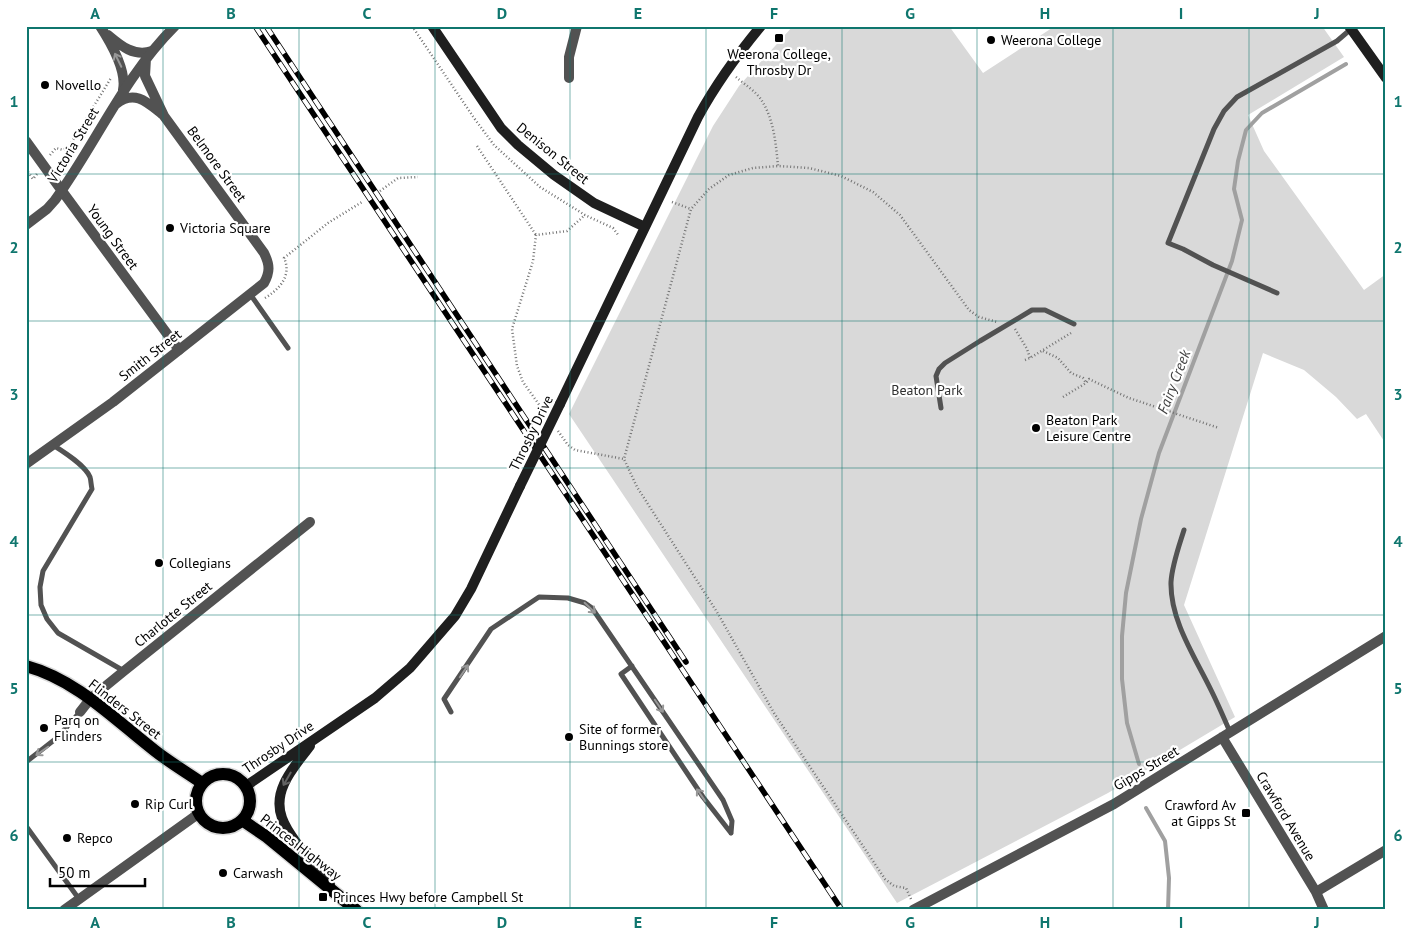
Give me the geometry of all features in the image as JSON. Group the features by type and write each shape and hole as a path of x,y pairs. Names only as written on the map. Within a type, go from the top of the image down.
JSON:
{"main road":[{"name":"Denison Street","path":"432,26 497,122 518,145 554,176 594,203 645,227"},
{"name":"Throsby Drive","path":"246,786 375,698 410,668 455,616 471,589 698,117 727,69 761,26"},
{"path":"1350,27 1386,78"},
{"name":"Flinders Street","path":"26,666 58,678 91,698 156,752 202,783"},
{"name":"Princes Highway","path":"315,739 283,785 279,798 280,812 285,825 340,897"},
{"path":"223,774 233,776 246,786 250,800 249,809 242,820 232,827 223,829 213,827 203,820 198,814 195,803 196,793 202,783 213,775 223,774"},
{"name":"Princes Highway","path":"242,820 267,837 356,910"}],"street":[{"name":"Victoria Street","path":"26,224 47,209 62,191 123,90 149,54 174,26"},
{"path":"569,78 570,57 577,26"},
{"path":"101,29 129,51 149,54"},
{"path":"101,29 122,70 123,90"},
{"name":"Belmore Street","path":"149,54 145,76 164,116 264,254"},
{"name":"Belmore Street","path":"113,106 126,98 134,97 149,103 164,116"},
{"name":"Young Street","path":"26,141 179,350"},
{"name":"Smith Street","path":"26,464 113,402 264,283 270,269 264,254"},
{"name":"Charlotte Street","path":"80,712 91,698 310,522"},
{"name":"Gipps Street","path":"914,909 1114,804 1386,636"},
{"name":"Crawford Avenue","path":"1226,735 1316,892 1324,910"},
{"path":"64,910 198,814"},
{"path":"1316,892 1386,850"}],"lane":[{"path":"1277,293 1168,242 1218,120 1224,111 1237,97 1337,41 1350,27"},
{"path":"250,294 288,348"},
{"path":"941,408 936,376 939,369 945,363 1032,310 1046,310 1074,324"},
{"path":"53,445 85,469 90,477 92,489 43,571 40,587 41,605 47,619 58,632 124,671"},
{"path":"1184,530 1176,555 1171,582 1174,610 1186,640 1213,693 1226,735"},
{"path":"451,712 444,699 491,629 538,596 568,598 584,603 592,608 632,666 723,800 732,821 731,833 703,797 621,674 632,666"},
{"path":"26,762 58,737 80,712"},
{"path":"26,826 79,899"}],"path":[{"path":"412,26 494,145 540,187 586,215 613,228 619,236"},
{"path":"727,69 762,100 776,143 778,166"},
{"path":"26,169 33,179 56,148 63,150 70,145 103,92 113,72"},
{"path":"476,146 536,235 533,261 512,329 517,366 523,382 545,414"},
{"path":"914,909 906,888 894,886 885,879 774,713 717,612 637,487 624,459 691,209 709,189 729,175 753,168 778,166 809,168 841,176 873,192 900,215 969,310 979,317 988,318 1005,326"},
{"path":"380,191 398,178 418,177"},
{"path":"267,297 286,276 288,266 284,258 328,223 362,202"},
{"path":"672,202 691,209"},
{"path":"536,235 567,231 586,215"},
{"path":"1012,323 1028,349 1030,358"},
{"path":"1025,360 1071,333"},
{"path":"1043,351 1058,358 1071,373 1083,378 1086,383"},
{"path":"1063,397 1086,383 1089,379 1136,401 1219,428"},
{"path":"556,429 568,445 575,450 624,459"}],"green space":[{"name":"Beaton Park","path":"793,26 949,26 983,73 1055,26 1322,26 1344,57 1248,115 1264,151 1364,290 1386,274 1386,444 1366,414 1357,419 1336,397 1304,370 1263,353 1184,605 1235,717 1108,793 897,903 569,414 713,126 739,86"}],"waterway":[{"name":"Fairy Creek","path":"1139,764 1127,723 1122,679 1122,636 1126,593 1141,519 1159,453 1232,261 1242,220 1234,189 1238,161 1246,130 1262,113 1346,64"},
{"name":"Fairy Creek","path":"1146,808 1165,841 1169,878 1168,910"}],"railway":[{"path":"255,26 842,910"},
{"path":"266,26 686,662"}],"place":[{"name":"Weerona College, Throsby Dr","path":"779,38"},
{"name":"Weerona College","path":"991,40"},
{"name":"Novello","path":"45,85"},
{"name":"Victoria Square","path":"170,228"},
{"name":"Beaton Park Leisure Centre","path":"1036,428"},
{"name":"Collegians","path":"159,563"},
{"name":"Parq on Flinders","path":"44,728"},
{"name":"Site of former Bunnings store","path":"569,737"},
{"name":"Rip Curl","path":"135,804"},
{"name":"Crawford Av at Gipps St","path":"1246,813"},
{"name":"Repco","path":"67,838"},
{"name":"Carwash","path":"223,873"},
{"name":"Princes Hwy before Campbell St","path":"323,897"}]}
